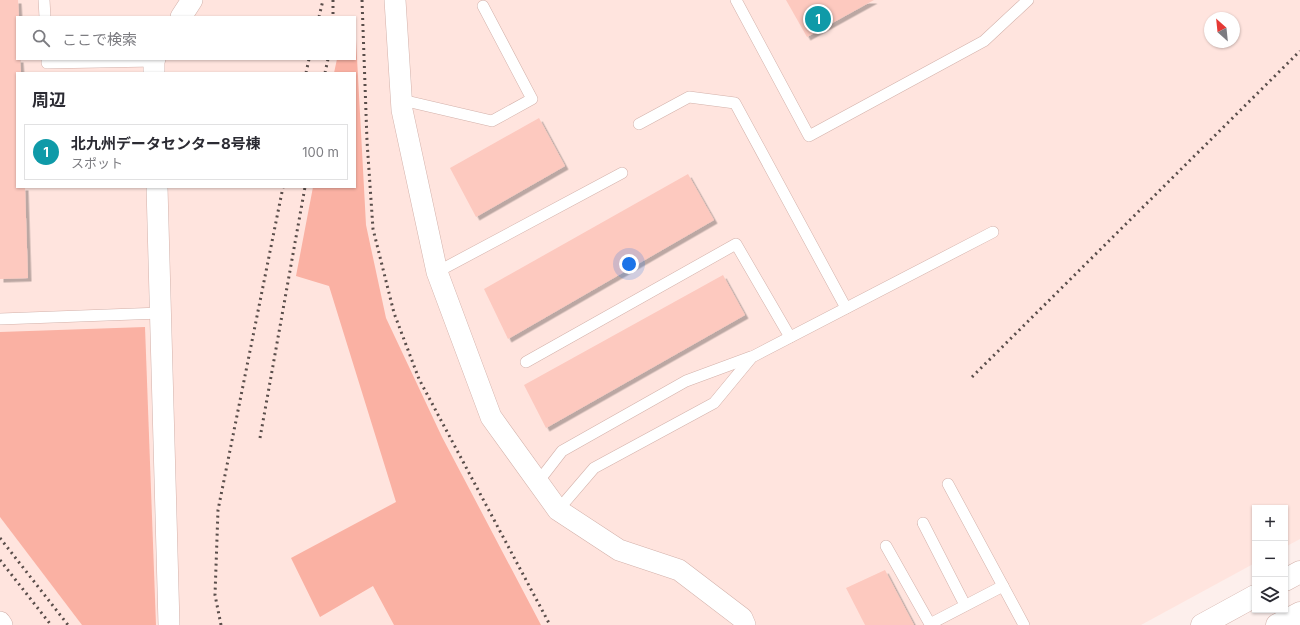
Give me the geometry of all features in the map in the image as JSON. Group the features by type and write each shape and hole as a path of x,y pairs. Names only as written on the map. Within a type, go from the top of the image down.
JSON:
{"street":[{"path":"182,16 192,0"},
{"path":"395,0 402,110 437,272 491,417 558,510 619,550 680,570 742,618 745,625"},
{"path":"157,188 169,625"},
{"path":"1288,578 1300,572"},
{"path":"1202,625 1252,598"},
{"path":"1278,625 1300,613"}],"lane":[{"path":"44,0 45,16"},
{"path":"736,0 808,136 984,41 1028,0"},
{"path":"402,100 492,121 532,99 484,6"},
{"path":"47,60 47,63 154,64"},
{"path":"639,124 689,97 735,103 846,308"},
{"path":"437,272 622,173"},
{"path":"538,482 562,451 686,381 752,357 993,232"},
{"path":"526,362 736,244 790,337"},
{"path":"0,319 161,313"},
{"path":"558,510 594,468 714,403 752,357"},
{"path":"948,484 1024,625"},
{"path":"923,523 965,605"},
{"path":"886,546 930,624 942,622 965,605 1003,586"}],"shaded area":[{"path":"0,0 1300,0 1300,539 1288,545 1288,505 1252,505 1252,565 1141,625 0,625"},
{"path":"356,40 366,225 386,318 442,437 541,625 394,625 373,586 320,617 291,558 396,502 329,286 296,276 313,188 356,188 356,72 334,72 337,60 356,60"},
{"path":"145,327 156,625 82,625 0,517 0,332"}],"building":[{"path":"0,0 18,0 19,16 16,16 16,60 20,60 21,72 16,72 16,188 25,188 28,278 0,279"},
{"path":"786,0 874,0 807,37"},
{"path":"539,118 565,166 476,217 450,168"},
{"path":"688,174 714,220 508,339 484,289"},
{"path":"723,275 745,315 546,428 524,385"},
{"path":"885,570 914,625 865,625 846,588"}],"railway":[{"path":"319,16 323,0"},
{"path":"333,0 333,16"},
{"path":"362,0 367,141 373,229 394,313 419,379 550,625"},
{"path":"972,377 1300,51"},
{"path":"306,72 309,60"},
{"path":"325,72 328,60"},
{"path":"221,625 215,595 218,510 283,188"},
{"path":"260,438 305,188"},
{"path":"0,538 68,625"},
{"path":"0,560 51,625"}],"place":[{"name":"北九州データセンター8号棟","path":"818,19"}]}
